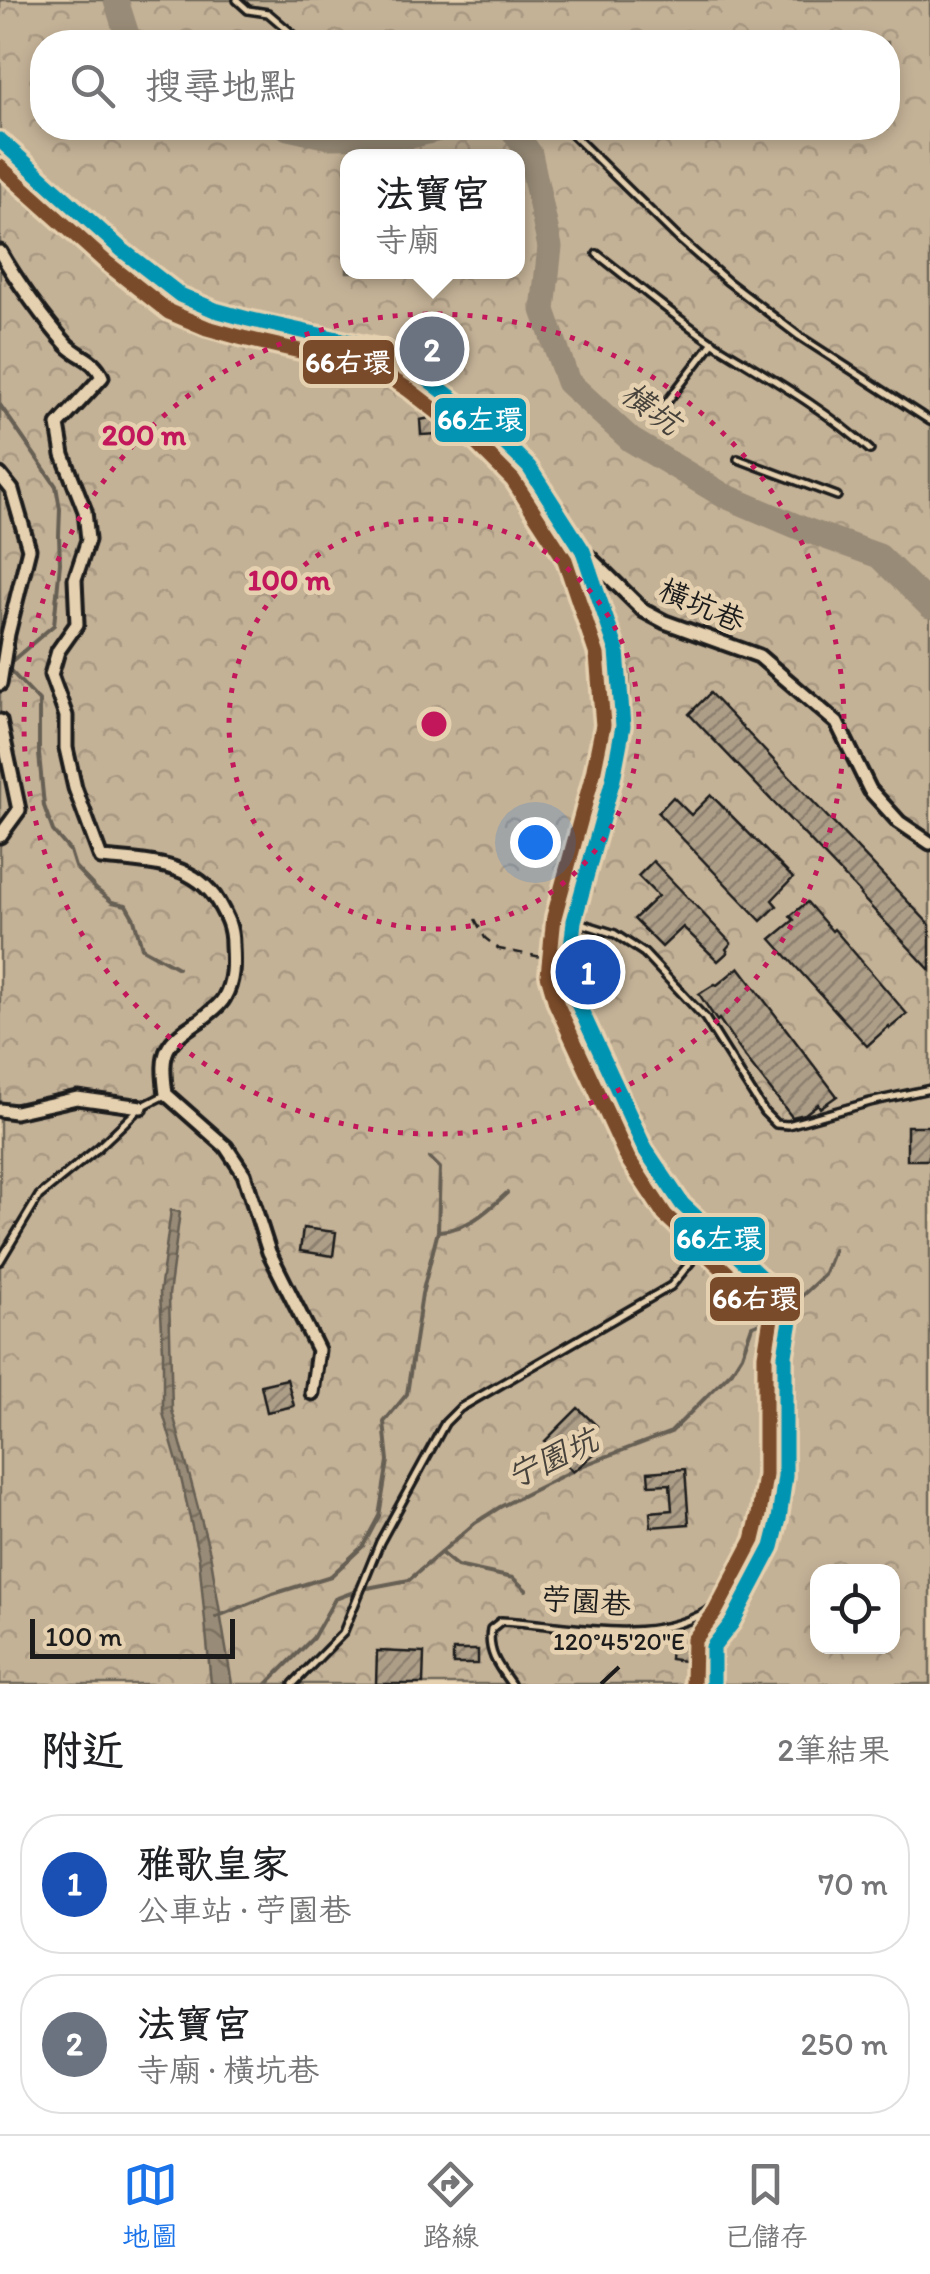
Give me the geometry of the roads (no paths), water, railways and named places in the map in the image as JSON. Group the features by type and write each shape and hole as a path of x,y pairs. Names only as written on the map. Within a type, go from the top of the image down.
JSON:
{"street":[{"name":"橫坑巷","path":"0,140 180,295 248,319 383,350 421,374 483,422 529,467 583,552 644,610 665,622 758,656 837,723 870,790 898,822 930,843"},
{"path":"0,252 69,347 97,365 102,378 58,426 63,454 85,510 88,540 75,578 76,624 58,651 50,675 66,716 66,748 74,788 101,858 160,864 190,874 214,894 232,926 233,974 224,1000 172,1038 163,1067 166,1094 226,1147 244,1174 269,1252 318,1350 312,1394"},
{"path":"0,474 12,490 29,549 0,684"},
{"name":"苧園巷","path":"583,552 617,650 622,726 613,779 574,922 568,975 645,1149 682,1204 784,1299 792,1315 785,1355 785,1476 780,1519 772,1547 732,1623 713,1647 713,1684"},
{"path":"0,721 19,810 0,836"},
{"path":"0,1110 15,1112 77,1098 141,1107"}],"lane":[{"path":"237,0 248,10 268,13 288,30"},
{"path":"578,140 727,281 799,336 930,421"},
{"path":"597,254 713,342 795,394 870,450"},
{"path":"654,419 713,342"},
{"path":"738,459 837,496"},
{"path":"574,922 614,934 644,953 705,1018 764,1112 776,1124 802,1122 930,1090"},
{"path":"0,1262 39,1196 141,1107 166,1094"},
{"path":"294,1684 343,1634 380,1542 445,1423 460,1408 672,1286 714,1234"},
{"name":"苧園巷","path":"510,1684 488,1644 491,1629 501,1621 628,1633 674,1624 704,1614 736,1587 772,1547"}],"water":[{"path":"171,1210 180,1212 169,1295 172,1410 210,1553 232,1684 211,1684 199,1558 163,1413 160,1292"}],"waterway":[{"name":"橫坑","path":"116,0 125,30"},
{"name":"橫坑","path":"520,140 530,154 550,247 543,310 568,382 631,440 723,495 879,556 930,606"},
{"path":"0,405 56,486 60,509 54,625 6,666 39,701 44,806 53,831 70,851 75,867 112,902 126,905 142,948 178,968"},
{"path":"216,1617 331,1576 363,1546 379,1516 388,1461 384,1422 407,1394 422,1294 438,1231 440,1168 430,1158"},
{"path":"439,1231 468,1223 507,1193"},
{"name":"宁園坑","path":"792,1305 824,1275 834,1250"},
{"name":"宁園坑","path":"267,1684 313,1638 335,1599 409,1580 475,1523 500,1507 584,1465 671,1432 732,1371 752,1326 784,1310"},
{"path":"441,1553 457,1566 513,1578 526,1590"}],"place":[{"name":"法寶宮","path":"432,349"},
{"name":"雅歌皇家","path":"588,972"}]}
